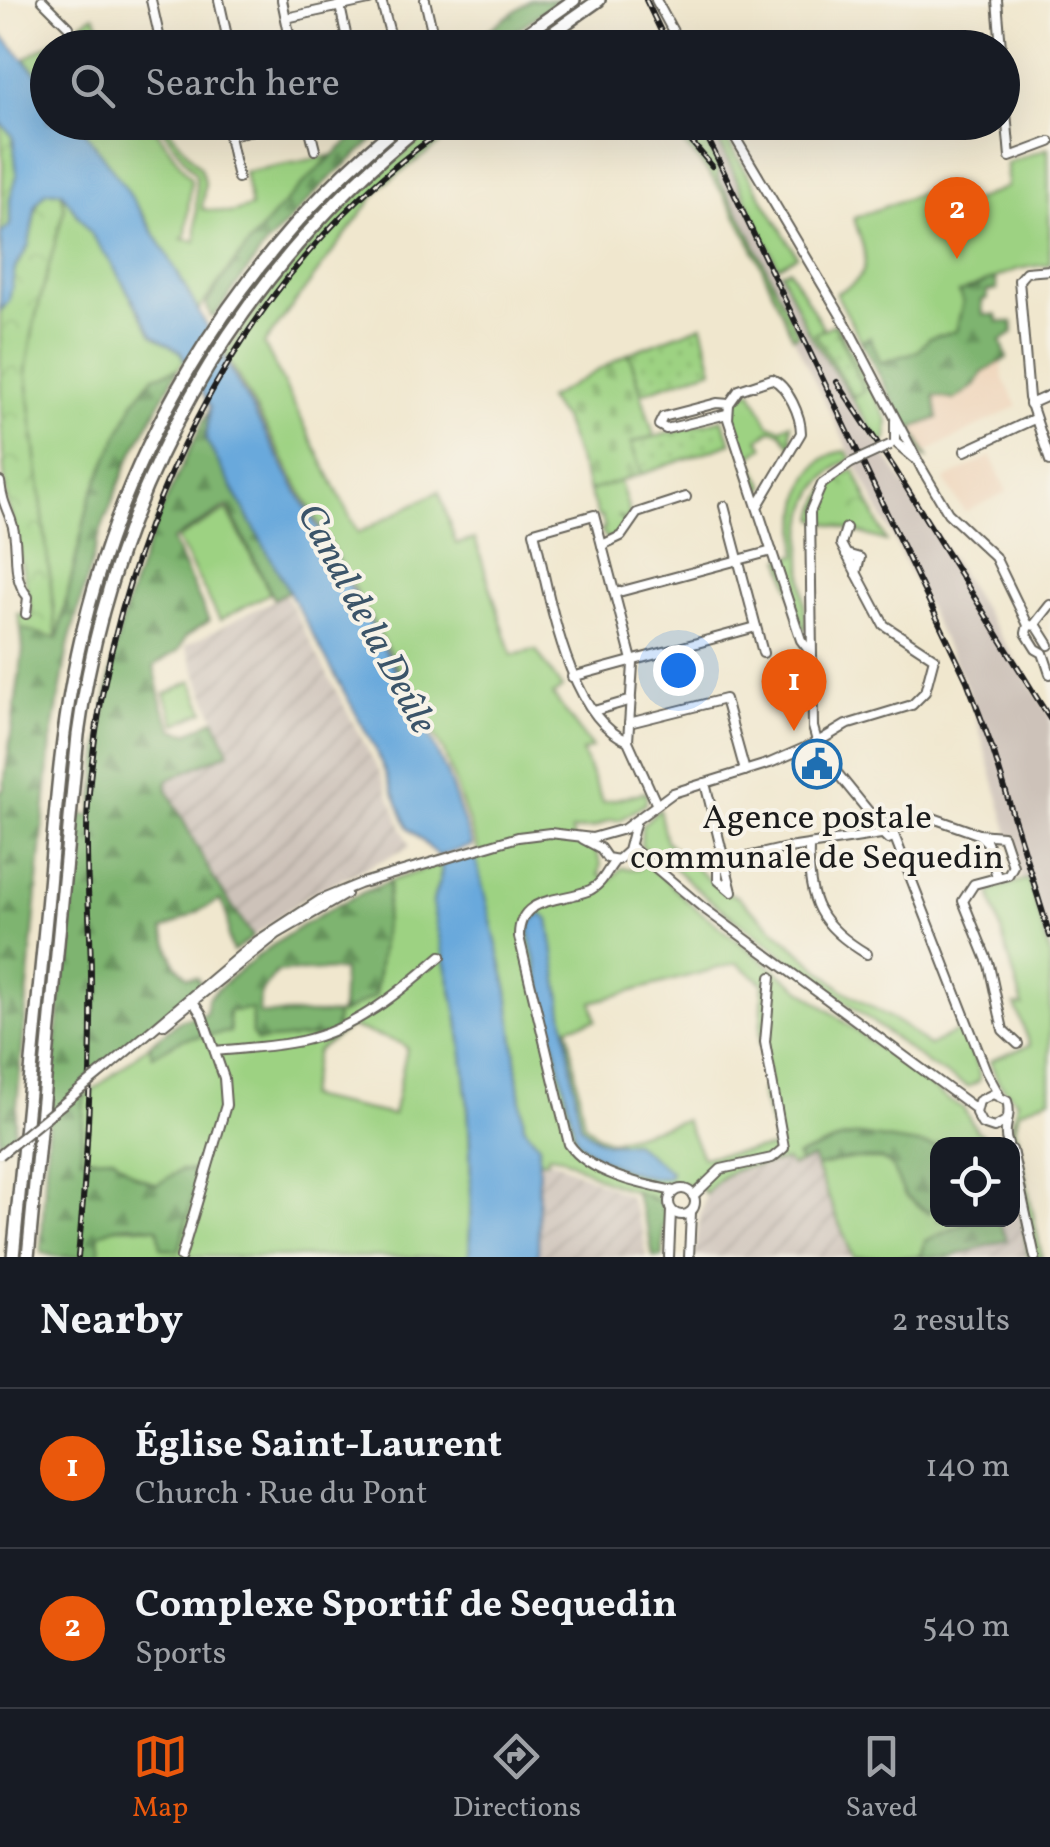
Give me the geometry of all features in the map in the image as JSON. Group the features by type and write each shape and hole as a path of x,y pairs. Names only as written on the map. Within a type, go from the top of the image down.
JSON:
{"highway":[{"path":"532,30 574,0"},
{"path":"556,30 599,0"},
{"path":"13,1257 63,739 93,590 120,510 154,434 214,329 306,214 384,140"},
{"path":"28,1257 86,685 106,598 128,528 194,386 221,343 272,274 319,220 405,140"}],"street":[{"path":"42,0 69,27"},
{"path":"153,0 159,30"},
{"path":"219,0 225,30"},
{"path":"282,0 288,30"},
{"path":"286,18 369,0"},
{"path":"381,0 389,30"},
{"path":"426,0 432,30"},
{"path":"656,0 672,30"},
{"path":"997,0 1000,30"},
{"path":"334,5 343,30"},
{"path":"229,140 238,178"},
{"path":"312,140 315,150"},
{"path":"737,140 847,326 894,419 898,441 924,472 946,510 995,557 1048,648 1050,674"},
{"path":"1009,140 1010,157 1050,142"},
{"path":"1050,270 1026,272 1019,280 1030,404 1050,461"},
{"path":"757,507 798,443 801,424 781,384 775,380 742,388 728,409 666,430 659,425 663,417 717,404 728,409 757,507 804,648 811,653"},
{"path":"1030,404 1050,394"},
{"path":"966,451 1034,419"},
{"path":"898,441 826,480 810,512 816,743 822,756 888,832 913,883 986,1071 1009,1106 1006,1137"},
{"path":"0,482 4,512 10,517 20,586 29,603"},
{"path":"602,545 621,536 638,513 686,497"},
{"path":"724,506 762,653"},
{"path":"628,741 611,734 572,677 534,532 594,515 632,660 628,741 656,803"},
{"path":"582,839 618,830 673,793 745,771 816,743 846,725 915,704 925,692 934,658 884,625 841,544 846,528"},
{"path":"614,593 772,551"},
{"path":"1048,648 1036,649 1025,630 1050,605"},
{"path":"572,677 756,627"},
{"path":"798,628 802,634 811,635"},
{"path":"629,723 725,699 745,771"},
{"path":"594,710 631,700"},
{"path":"704,783 725,862 888,832 937,818 978,834 987,842 997,877"},
{"path":"638,819 626,854 590,890 530,908 521,919 519,937 568,1144 587,1162 645,1185 687,1190 694,1196 689,1257"},
{"path":"618,830 647,862 920,1071 976,1109"},
{"path":"0,1155 191,999 291,924 372,880 546,833 582,839 607,858 647,862"},
{"path":"602,878 604,834"},
{"path":"978,834 999,834 1006,840 1013,868 1008,874 972,886 963,905 988,959 1002,1030 1018,1044"},
{"path":"810,846 810,881 818,911 834,933 868,954"},
{"path":"215,1051 301,1041 338,1030 407,986 441,956"},
{"path":"694,1196 721,1168 780,1154 778,1098 766,1042 771,977"},
{"path":"181,1257 226,1113 225,1082 191,999"},
{"path":"986,1071 988,1084 976,1109 978,1119 999,1137"},
{"path":"957,1094 999,1094"},
{"path":"764,1098 778,1098"},
{"path":"988,1127 1007,1120"},
{"path":"645,1185 683,1215 691,1212"},
{"path":"669,1257 674,1191"},
{"path":"1020,1191 1036,1257"}],"shaded area":[{"path":"706,140 718,140 807,330 1050,715 1050,955 1028,880 1022,880 968,690 793,337 798,334 743,220 718,179 717,163"},
{"path":"1001,361 1003,379 1018,406 925,453 894,390"},
{"path":"991,456 1007,492 965,512 944,480"},
{"path":"285,594 380,773 410,847 306,896 253,937 213,878 167,789 167,780 229,752 185,646"},
{"path":"813,1158 853,1257 695,1257 706,1194 718,1177"},
{"path":"552,1160 629,1196 643,1231 647,1257 538,1257 539,1161"},
{"path":"1020,1203 1028,1257 950,1257 1006,1240 1001,1227 1020,1227"}],"green space":[{"path":"530,0 559,0 517,30 489,30"},
{"path":"94,15 102,30 70,30"},
{"path":"0,122 13,136 17,175 10,199 10,226 0,259 3,165"},
{"path":"91,140 163,140 191,179 186,234 182,239 196,241 196,175 170,140 178,140 201,169 205,182 202,209 231,213 251,207 244,172 330,156 231,266 198,311 146,219"},
{"path":"351,140 374,140 324,184 263,249 211,317 206,304 223,279 261,230"},
{"path":"420,140 445,140 382,186 264,344 358,533 439,491 456,544 475,539 512,655 536,650 562,688 553,695 592,748 582,752 603,802 645,792 647,795 645,804 620,820 572,831 574,842 593,844 601,864 599,875 611,879 621,868 639,869 642,864 660,874 688,902 779,973 963,1108 977,1131 986,1137 930,1137 930,1146 859,1135 798,1156 800,1163 791,1166 787,1161 732,1172 706,1194 696,1184 668,1187 661,1202 603,1180 562,1157 548,1155 548,1160 539,1161 539,1145 524,1126 508,991 475,859 479,853 444,752 225,353 298,258 351,201","holes":["737,963 763,983 760,1043 768,1079 761,1093 777,1147 702,1157 685,1120 611,1141 584,1123 568,1027 596,1020 592,1002"]},
{"path":"678,140 706,140 717,163 718,179 743,220 798,334 793,337 739,221 704,167"},
{"path":"718,140 727,140 797,256 778,266"},
{"path":"1048,148 1050,264 1018,269 960,292 963,301 956,332 930,338 918,351 880,363 870,338 861,341 836,293 858,279 865,263 854,218 927,191 937,216 1007,187 1007,163"},
{"path":"61,191 112,264 153,335 181,352 185,359 178,369 154,376 90,498 57,639 26,370 64,209"},
{"path":"61,191 64,209 26,370 57,639 21,628 18,614 32,614 7,501 0,311 28,242 38,202 46,192"},
{"path":"789,269 824,329 815,334 864,390 836,323 888,421 887,439 881,443 807,330 781,272"},
{"path":"996,278 997,290 987,291 987,299 982,300 983,315 997,315 998,322 1013,322 1013,333 1001,341 1007,358 982,373 976,385 954,400 934,396 938,418 912,428 928,458 923,457 861,341 870,337 881,363 918,351 929,338 956,331 963,302 959,293"},
{"path":"834,324 864,391 854,398 815,334"},
{"path":"702,325 713,369 642,393 629,353"},
{"path":"629,353 654,436 631,443 642,474 589,491 563,419 547,399"},
{"path":"178,369 128,462 101,530 69,642 51,743 14,1137 0,1149 0,791 23,650 21,628 58,638 90,498 134,401 154,376"},
{"path":"751,390 769,425 781,428 791,423 794,441 791,446 781,432 771,430 759,439 764,447 749,458 765,486 761,491 756,490 732,416 738,397"},
{"path":"209,410 206,440 289,591 274,599 228,506 172,540 209,621 186,636 179,650 154,666 163,708 174,730 188,733 215,719 229,752 167,780 167,789 213,878 253,937 233,952 227,915 220,900 163,930 175,963 187,977 197,977 201,985 85,1080 81,1158 113,1157 134,1175 156,1185 181,1170 199,1171 179,1251 161,1248 158,1228 127,1226 98,1235 100,1257 58,1257 41,1253 49,1106 80,814 92,816 111,672 129,597 160,515"},
{"path":"722,419 732,443 642,474 631,443"},
{"path":"846,451 851,459 830,473 816,490 807,511 802,557 806,628 803,631 781,559 797,555 799,507 809,476 830,455"},
{"path":"854,469 886,541 815,519 819,502 828,489"},
{"path":"620,481 630,515 626,520 617,516 625,526 607,540 601,530 605,528 602,517 598,517 589,491"},
{"path":"227,510 270,593 220,620 177,539"},
{"path":"192,681 205,711 176,724 164,694"},
{"path":"659,809 666,841 719,889 738,897 843,990 901,1024 929,1046 963,1028 979,1081 968,1087 931,1066 641,846 642,825"},
{"path":"441,864 433,908 455,1006 466,1079 469,1257 100,1257 98,1235 110,1227 159,1228 199,1172 181,1170 157,1185 134,1175 113,1157 81,1159 84,1098 150,1044 152,1056 182,1039 230,1032 228,1011 252,1009 252,1034 334,1035 337,1014 375,996 390,881","holes":["350,1027 407,1048 393,1115 307,1097 317,1051"]},
{"path":"1028,879 1050,955 1050,1098 1019,1111 1017,1137 1010,1137 1017,1101 998,1082 990,1061 1030,1045 1015,1005 1023,1006 990,893"},
{"path":"390,881 375,996 341,1014 343,970 276,972 260,995 259,1014 337,1014 334,1035 257,1041 252,1034 252,1009 228,1011 230,1032 183,1039 152,1056 150,1044 182,1019 206,1013 208,998 271,946 340,904"},
{"path":"859,1135 930,1146 929,1213 905,1195 890,1164 881,1159 848,1159 816,1167 813,1158 800,1163 797,1157"},
{"path":"1020,1152 1042,1257 1028,1257 1020,1200"},
{"path":"848,1159 881,1159 890,1164 905,1195 930,1211 930,1227 958,1227 925,1241 922,1254 917,1257 853,1257 816,1167"},
{"path":"634,1191 661,1202 669,1222 664,1224 663,1257 653,1257"},
{"path":"958,1227 1001,1227 1007,1240 950,1257 917,1257 922,1254 925,1241"}],"water":[{"path":"0,33 30,66 30,140 91,140 167,254 417,709 447,774 472,846 438,856 408,827 375,748 206,440 210,407 181,352 153,335 112,264 61,191 46,192 36,204 29,245 15,269 9,301 0,311 1,233 10,225 10,199 17,175 13,136 0,122"},
{"path":"475,855 508,991 524,1126 539,1145 538,1257 469,1257 471,1168 466,1079 433,902 441,864"},
{"path":"541,914 549,920 580,1125 605,1142 633,1142 671,1172 669,1177 647,1177 619,1167 576,1138 529,932 531,921"}],"railway":[{"path":"646,0 660,30"},
{"path":"78,1257 91,1047 88,804 100,707 122,609 154,514 196,421 247,334 307,254 377,182 432,140"},
{"path":"690,140 712,166"},
{"path":"709,140 967,681 993,750 1050,936"},
{"path":"837,382 1050,719"}],"place":[{"name":"Complexe Sportif de Sequedin","path":"957,259"},
{"name":"Église Saint-Laurent","path":"794,731"},
{"name":"Agence postale communale de Sequedin","path":"817,764"}],"water label":[{"name":"Canal de la Deûle","path":"368,618"}]}
